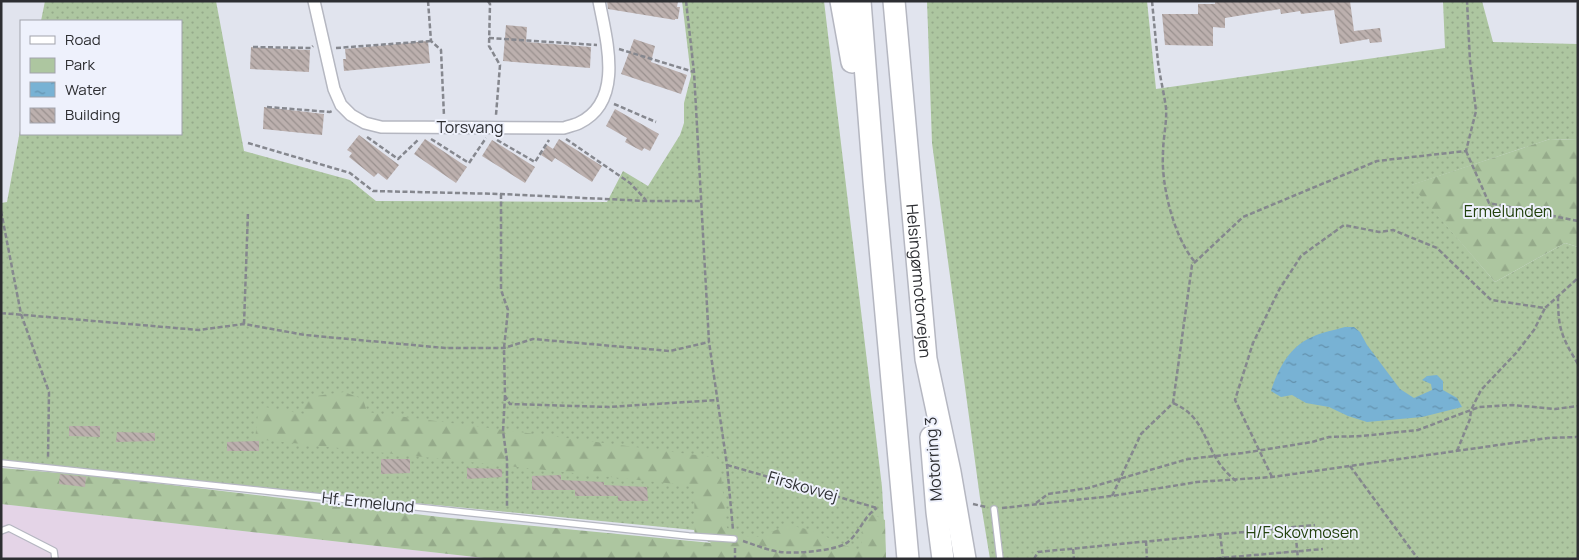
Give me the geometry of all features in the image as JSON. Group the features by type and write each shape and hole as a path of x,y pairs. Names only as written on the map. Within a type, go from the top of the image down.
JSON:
{"highway":[{"path":"841,1 874,181"},
{"path":"860,1 874,181 904,494 908,559"},
{"name":"Helsingørmotorvejen","path":"894,1 926,359 950,472 965,559"},
{"name":"Motorring 3","path":"926,359 942,559"}],"street":[{"path":"314,1 334,90 341,105"},
{"path":"599,1 608,46 608,85 603,100"},
{"name":"Torsvang","path":"341,105 365,123 381,127 564,128 579,123 593,114 603,100"}],"lane":[{"name":"Hf. Ermelund","path":"1,463 689,536 734,539"},
{"path":"994,509 1000,559"},
{"path":"1,531 9,528 54,551 55,559"}],"path":[{"path":"428,1 431,41"},
{"path":"365,123 362,133 398,159 423,134 469,163 492,129 500,65 489,46 490,4 488,1"},
{"path":"686,1 694,72 709,342 727,465 734,539"},
{"path":"1152,1 1158,61 1166,108 1166,128 1162,156 1164,178 1180,241 1195,262"},
{"path":"1468,1 1470,61 1476,111 1466,151 1489,204 1578,221"},
{"path":"489,38 608,46 694,72"},
{"path":"253,47 311,48 324,44 431,41 441,50 444,127"},
{"path":"603,100 656,122"},
{"path":"267,107 330,112 341,105"},
{"path":"564,128 565,138 630,183 647,201"},
{"path":"492,129 535,162 551,138"},
{"path":"248,143 350,173 373,191 501,194 647,201 701,201"},
{"path":"1112,496 1141,434 1173,403 1192,265 1195,262 1244,217 1377,161 1466,151"},
{"path":"501,194 501,290 508,310 504,348 505,396 503,431 507,460 508,517"},
{"path":"1,211 22,314 48,392 49,468"},
{"path":"244,324 244,279 248,212"},
{"path":"1272,477 1235,400 1253,343 1280,290 1301,256 1344,224 1379,232 1393,230 1437,248 1491,300 1545,308"},
{"path":"1458,451 1470,419 1471,410 1481,390 1517,352 1534,330 1545,308 1578,278"},
{"path":"1558,296 1559,326 1566,345 1578,364"},
{"path":"1,313 199,330 244,324 305,334 445,348 504,348 533,339 670,351 709,342"},
{"path":"505,396 510,404 609,407 716,400"},
{"path":"1173,403 1186,408 1195,418 1222,467 1236,481"},
{"path":"1035,504 1048,494 1088,488 1188,459 1260,450 1329,437 1362,436 1418,430 1479,407 1512,405 1555,409 1578,406"},
{"path":"994,509 1112,496 1197,482 1236,481 1272,477 1548,438 1578,437"},
{"name":"Firskovvej","path":"727,465 877,508 869,513 858,533 846,544 834,548 816,551 780,552 734,539"},
{"path":"1350,466 1418,559"},
{"path":"1034,559 1038,552 1316,526"},
{"path":"1295,528 1298,559"},
{"path":"1220,534 1223,558"},
{"path":"1146,541 1148,559"},
{"path":"1073,549 1074,559"},
{"path":"1209,559 1323,549"}],"shaded area":[{"path":"1,504 493,559 1,559"}],"green space":[{"path":"45,1 216,1 244,151 350,180 376,201 607,202 623,171 648,186 680,135 684,123 684,103 691,76 682,1 824,1 882,487 886,559 715,544 695,536 694,530 1,463 1,203 7,202 20,130 20,135 182,135 182,20 41,20"},
{"name":"H/F Skovmosen","path":"927,1 1147,1 1156,89 1445,48 1443,1 1482,1 1493,42 1578,44 1578,140 1550,139 1412,185 1495,282 1565,243 1578,247 1578,559 990,559 932,143"},
{"name":"Ermelunden","path":"1550,139 1578,140 1578,247 1565,243 1495,282 1411,185"},
{"path":"344,392 363,399 367,412 719,458 727,528 745,536 759,537 788,525 811,530 857,551 861,548 864,514 869,513 885,520 886,559 493,559 1,504 1,468 96,476 440,517 712,543 695,536 694,486 255,439 259,406 304,414 304,403 316,396"}],"water":[{"path":"1345,327 1354,327 1360,332 1367,345 1400,389 1414,398 1432,390 1431,384 1422,380 1427,376 1437,375 1443,381 1443,390 1457,398 1462,407 1422,417 1367,422 1329,407 1306,403 1292,395 1281,397 1271,391 1281,367 1297,347 1316,335"}],"building":[{"path":"607,1 678,1 677,7 680,7 678,19 608,9"},
{"path":"1215,1 1350,1 1354,31 1380,28 1382,42 1370,43 1369,39 1340,44 1334,10 1301,14 1300,11 1281,14 1280,9 1225,18 1225,28 1213,27 1213,46 1165,45 1162,14 1198,14 1198,4 1215,4"},
{"path":"506,25 527,27 526,42 591,47 590,68 503,61"},
{"path":"634,39 655,46 651,62 687,75 681,94 621,74"},
{"path":"428,41 430,63 344,71 343,59 346,59 345,49"},
{"path":"251,47 310,50 309,72 250,69"},
{"path":"264,107 324,114 322,135 263,129"},
{"path":"615,109 659,134 650,151 644,148 642,151 625,142 627,138 606,126"},
{"path":"359,135 399,165 387,180 378,173 374,177 349,157 352,153 347,150"},
{"path":"425,139 467,167 456,183 414,154"},
{"path":"559,139 602,166 592,182 555,158 552,162 541,155 547,145 553,149"},
{"path":"492,140 535,167 525,183 482,156"},
{"path":"69,426 100,426 100,437 69,436"},
{"path":"117,432 155,433 155,441 116,442"},
{"path":"259,441 259,451 227,451 227,442"},
{"path":"381,459 410,459 410,473 381,474"},
{"path":"467,468 502,469 502,477 467,479"},
{"path":"60,474 86,477 85,487 59,484"},
{"path":"561,475 561,480 647,487 648,501 618,501 618,496 575,496 575,490 532,490 532,476"}]}
